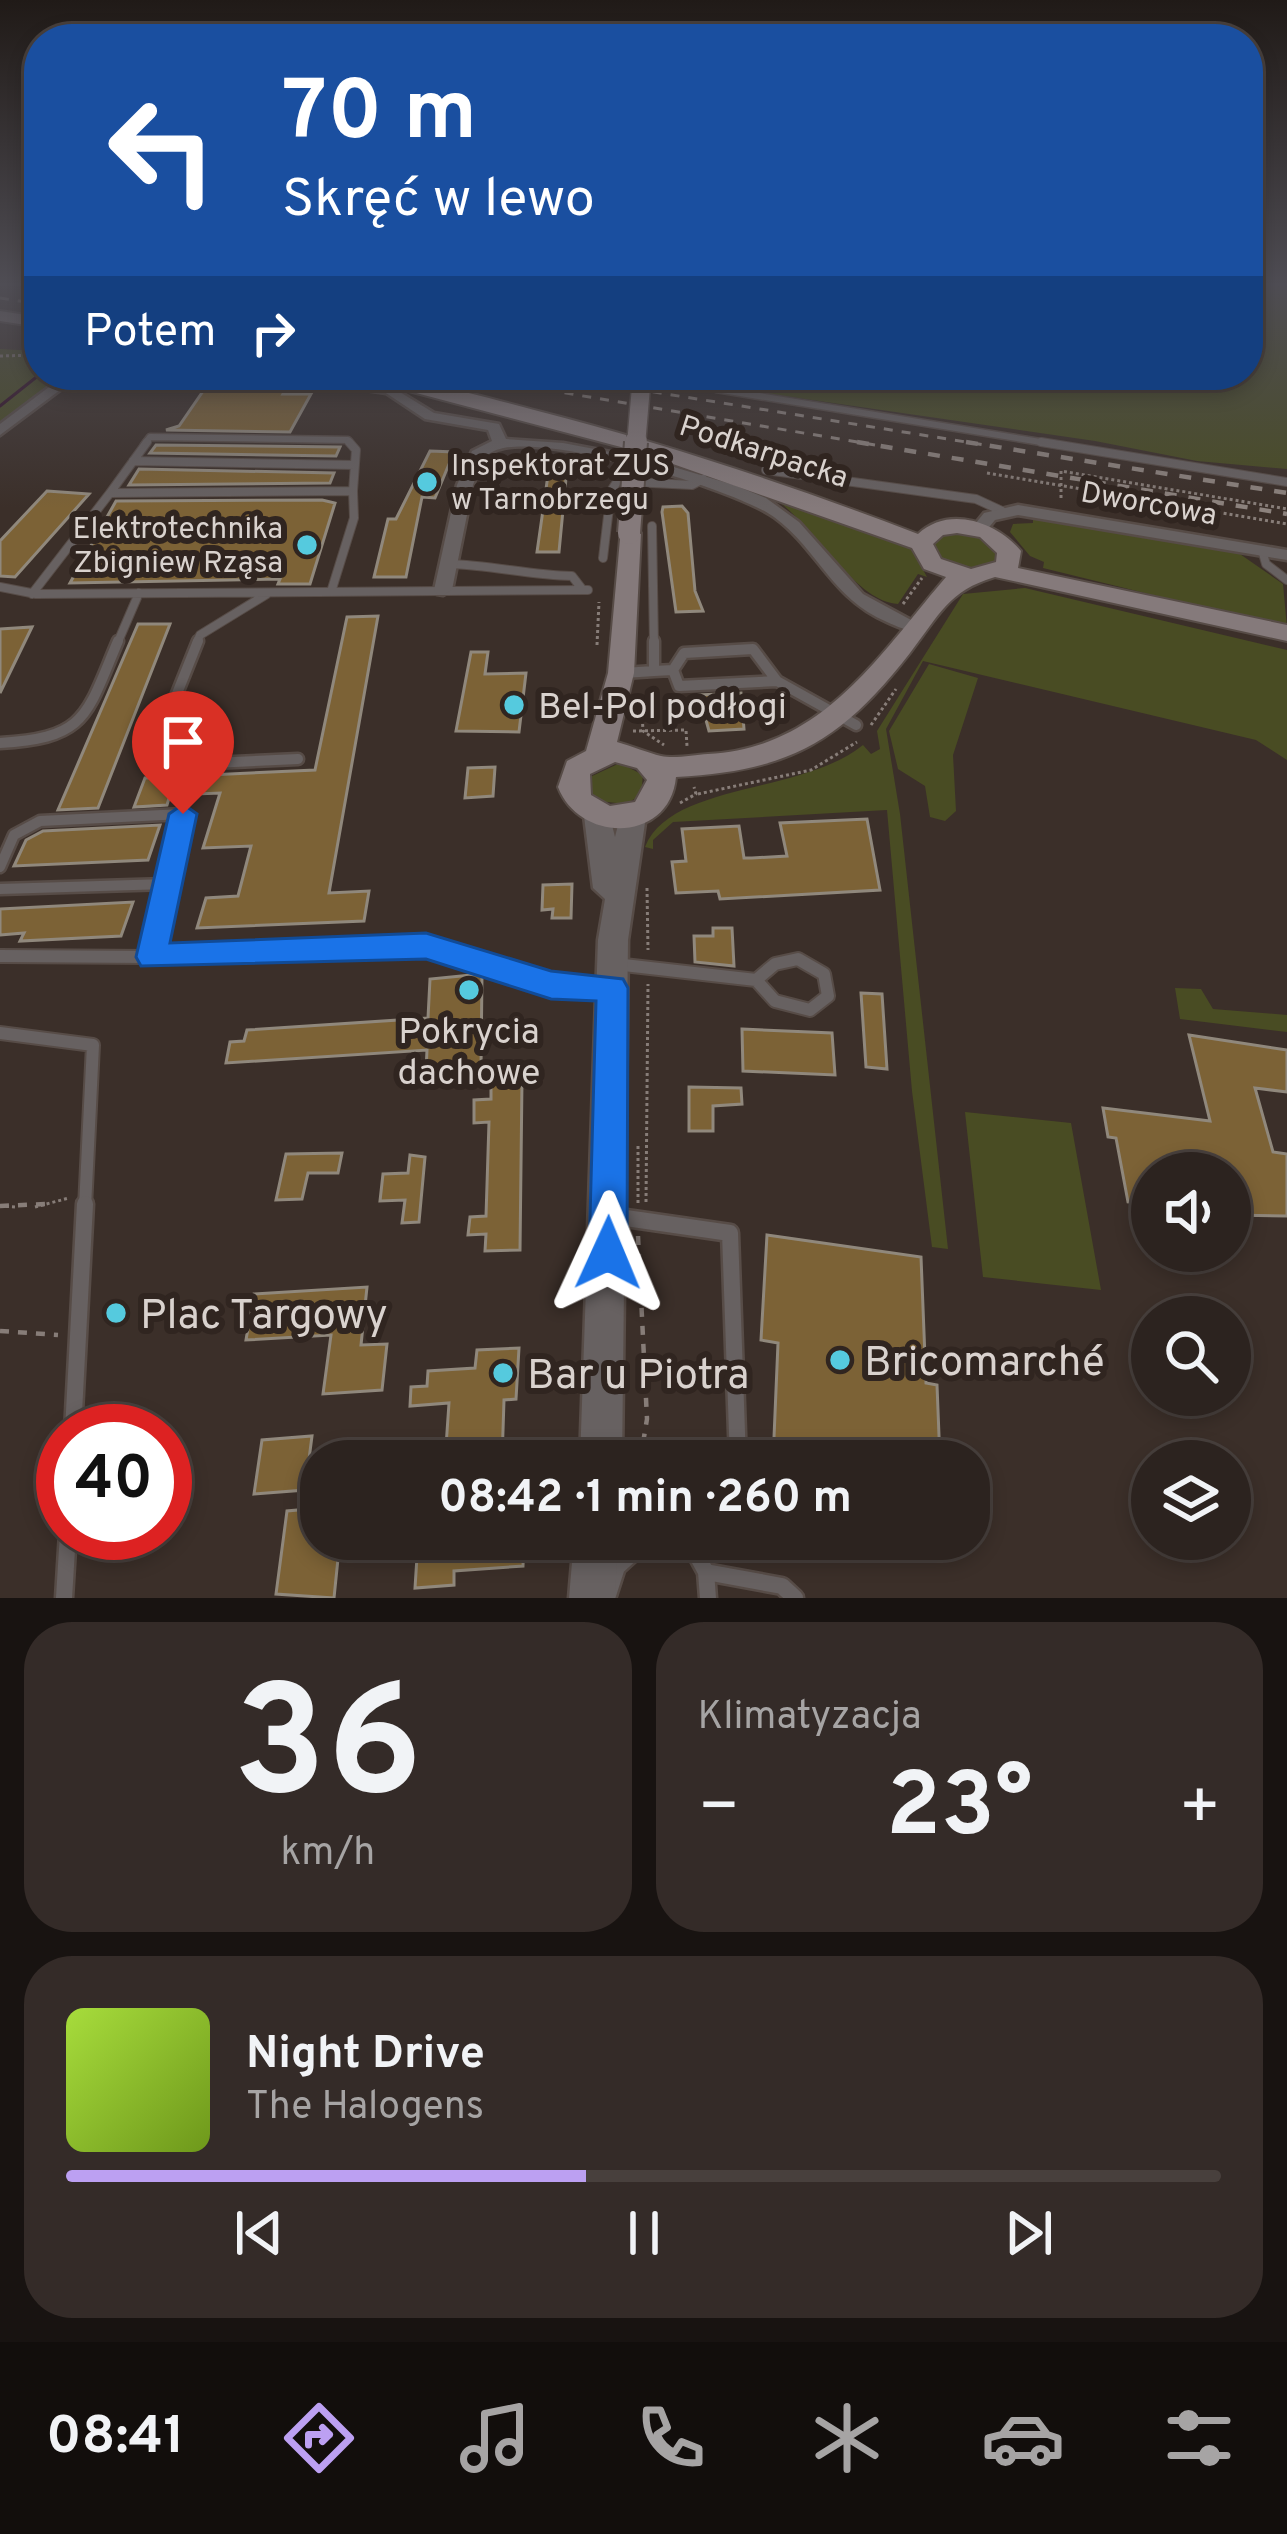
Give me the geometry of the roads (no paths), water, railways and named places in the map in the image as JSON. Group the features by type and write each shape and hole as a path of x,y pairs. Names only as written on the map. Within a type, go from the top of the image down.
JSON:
{"main road":[{"name":"Podkarpacka","path":"419,390 590,431 928,536"},
{"path":"600,754 621,671 640,530 642,390"},
{"path":"1005,564 999,538 979,529 928,536 921,552 950,573 1005,564 1287,633"},
{"path":"621,671 647,754 652,806 632,816 598,816 585,810 572,790 578,768 600,754 647,754 779,767 818,753 849,722 950,573"}],"street":[{"path":"0,430 53,390"},
{"path":"390,390 430,416 494,427 500,443"},
{"path":"441,597 477,454 500,443 703,479 771,506 860,601 922,616"},
{"path":"979,529 1001,511"},
{"name":"Dworcowa","path":"1001,511 1094,520 1287,555"},
{"path":"598,816 612,964 624,1218 603,1440"},
{"path":"612,964 632,816"},
{"path":"592,1598 596,1560"},
{"path":"600,1560 605,1598"}],"lane":[{"path":"722,390 1287,482"},
{"path":"32,594 150,437 348,440 355,465 354,518 331,592"},
{"path":"133,461 355,465"},
{"path":"603,558 611,490 629,463"},
{"name":"Dworcowa","path":"766,470 976,500 1001,511"},
{"path":"617,482 692,485 703,479"},
{"path":"110,493 353,491"},
{"path":"640,530 654,671"},
{"path":"1262,550 1266,563 1287,580"},
{"path":"0,587 32,594 331,592 441,597 505,590 585,590 572,575 507,574 490,565 448,564"},
{"path":"505,590 507,574"},
{"path":"270,592 200,634 148,766 298,759"},
{"path":"0,743 53,740 88,710 139,593"},
{"path":"674,670 684,653 752,649 777,681 849,722"},
{"path":"621,671 674,670"},
{"path":"674,670 680,686 777,681"},
{"path":"0,867 14,835 40,821 183,814 152,957"},
{"path":"0,889 167,884"},
{"path":"0,956 152,957 426,946 551,985 612,964 648,965 756,980 786,1007 810,1010 828,996 824,974 808,961 785,960 756,980"},
{"path":"0,1033 93,1045 74,1404"},
{"path":"624,1218 730,1233 737,1440"},
{"path":"64,1598 66,1560"},
{"path":"605,1598 617,1568 626,1560"},
{"path":"699,1560 706,1572 708,1598"},
{"path":"706,1572 782,1586 796,1598"}],"waterway":[{"path":"0,406 24,387"}],"railway":[{"path":"547,390 875,445"},
{"path":"641,390 985,445"},
{"path":"857,442 1287,514"},
{"path":"966,442 1287,493"}],"place":[{"name":"Inspektorat ZUS w Tarnobrzegu","path":"427,482"},
{"name":"Elektrotechnika Zbigniew Rząsa","path":"307,545"},
{"name":"Bel-Pol podłogi","path":"514,705"},
{"name":"Pokrycia dachowe","path":"469,990"},
{"name":"Plac Targowy","path":"116,1313"},
{"name":"Bricomarché","path":"840,1360"},
{"name":"Bar u Piotra","path":"503,1373"}]}
